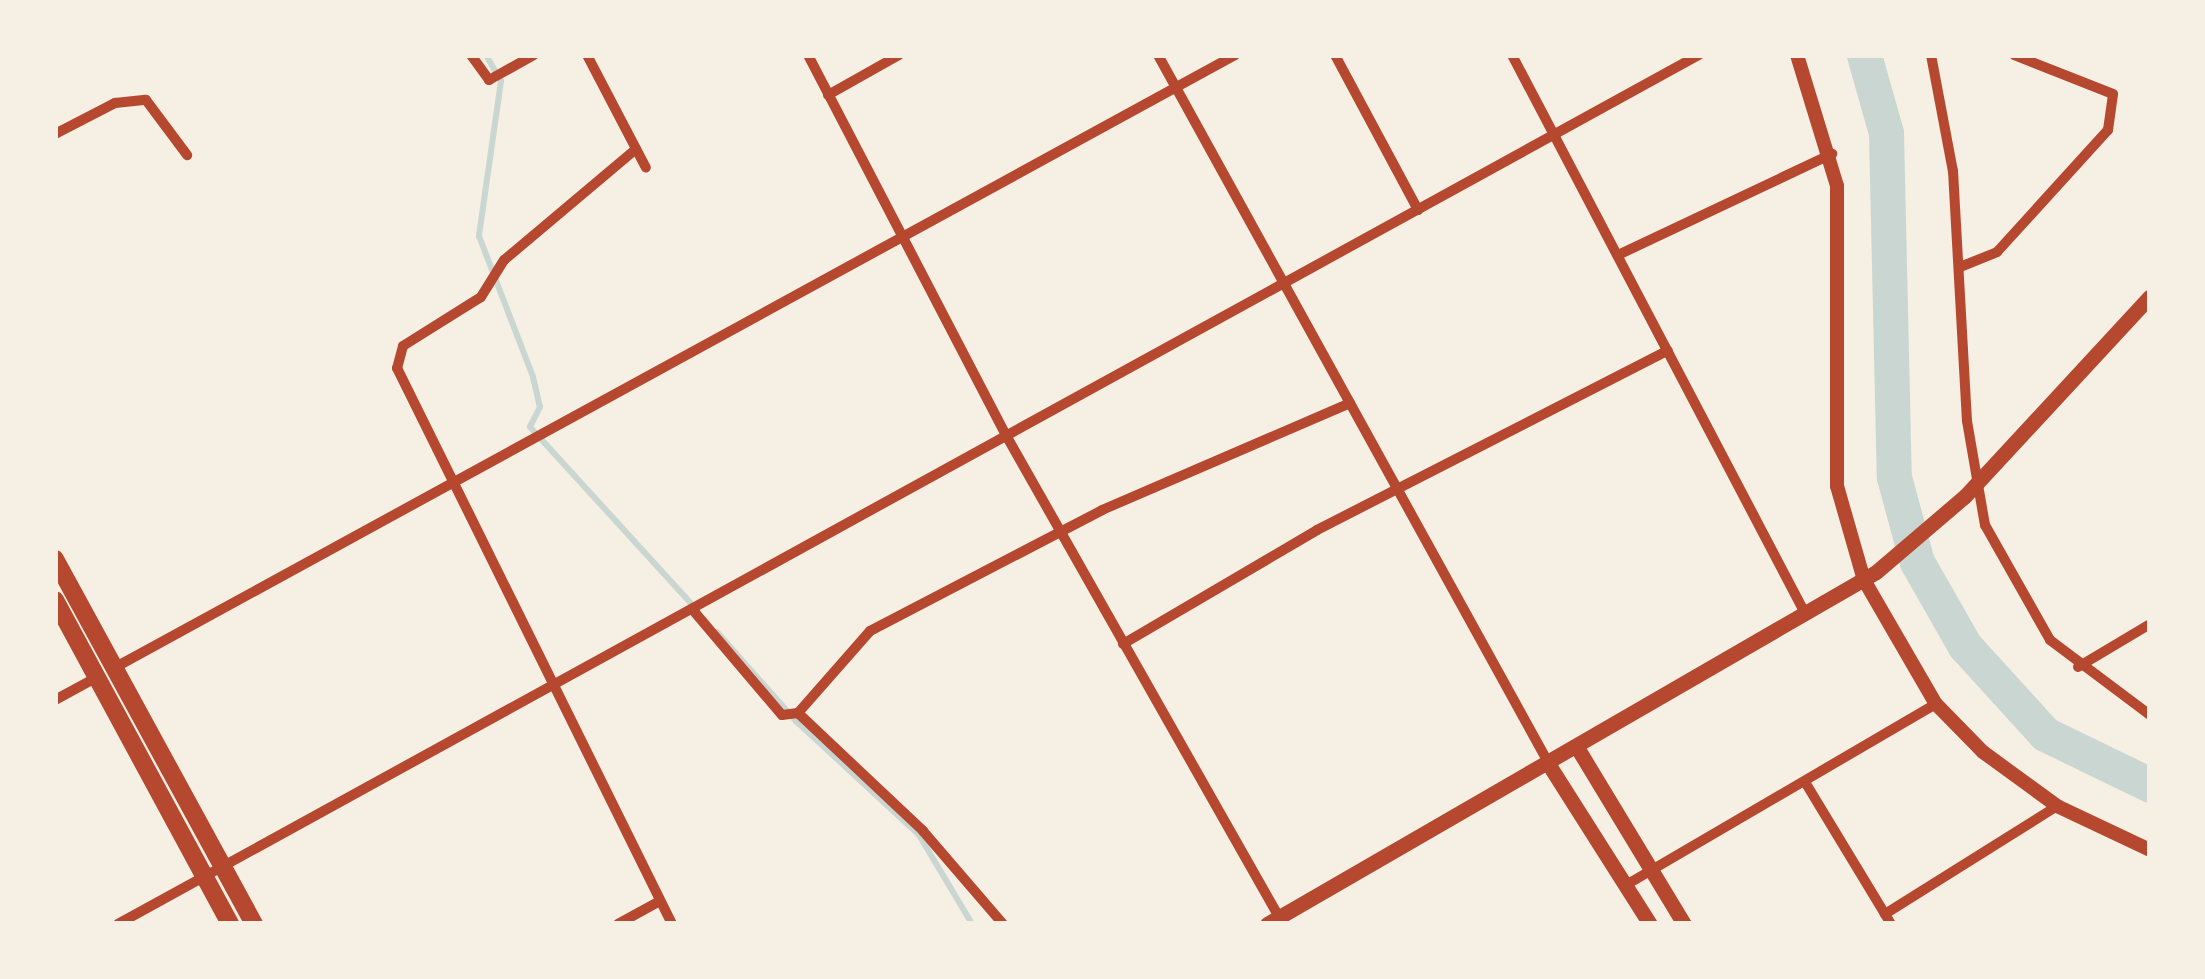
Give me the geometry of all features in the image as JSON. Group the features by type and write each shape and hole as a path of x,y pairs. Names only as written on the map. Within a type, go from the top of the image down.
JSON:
{"highway":[{"path":"55,559 105,673 230,924"},
{"path":"55,600 105,673 254,924"}],"main road":[{"path":"1273,921 1578,749 1870,576 1969,491 2150,296"},
{"path":"1578,749 1683,924"},
{"path":"1550,765 1650,924"}],"street":[{"path":"471,55 502,78 534,55"},
{"path":"587,55 646,168"},
{"path":"808,55 1008,437 1273,921"},
{"path":"828,95 899,55"},
{"path":"1158,55 1550,765"},
{"path":"55,700 1235,55"},
{"path":"1335,55 1418,210"},
{"path":"1512,55 1806,615"},
{"path":"118,924 1699,55"},
{"path":"1798,55 1832,154 1837,486 1870,576 1936,704 2057,806 2150,850"},
{"path":"1931,55 1960,267 1969,491 2024,607 2078,667 2150,716"},
{"path":"1960,267 1997,252 2108,130 2113,94 2014,55"},
{"path":"55,134 115,103 146,100 187,155"},
{"path":"636,148 498,269 490,286 399,355 452,480 672,924"},
{"path":"1618,255 1832,154"},
{"path":"1123,644 1397,488 1668,350"},
{"path":"793,713 870,631 1061,531 1350,402"},
{"path":"696,607 793,713 923,831 1003,924"},
{"path":"2078,667 2150,624"},
{"path":"1626,885 1936,704"},
{"path":"1806,782 1888,919 2057,806"},
{"path":"618,924 660,901"}],"waterway":[{"path":"486,55 501,81 479,236 533,377 540,407 530,427 695,608"},
{"path":"1864,55 1886,133 1894,477 1917,562 1965,646 2045,734 2150,785"},
{"path":"717,632 796,721 919,835 972,924"}]}
